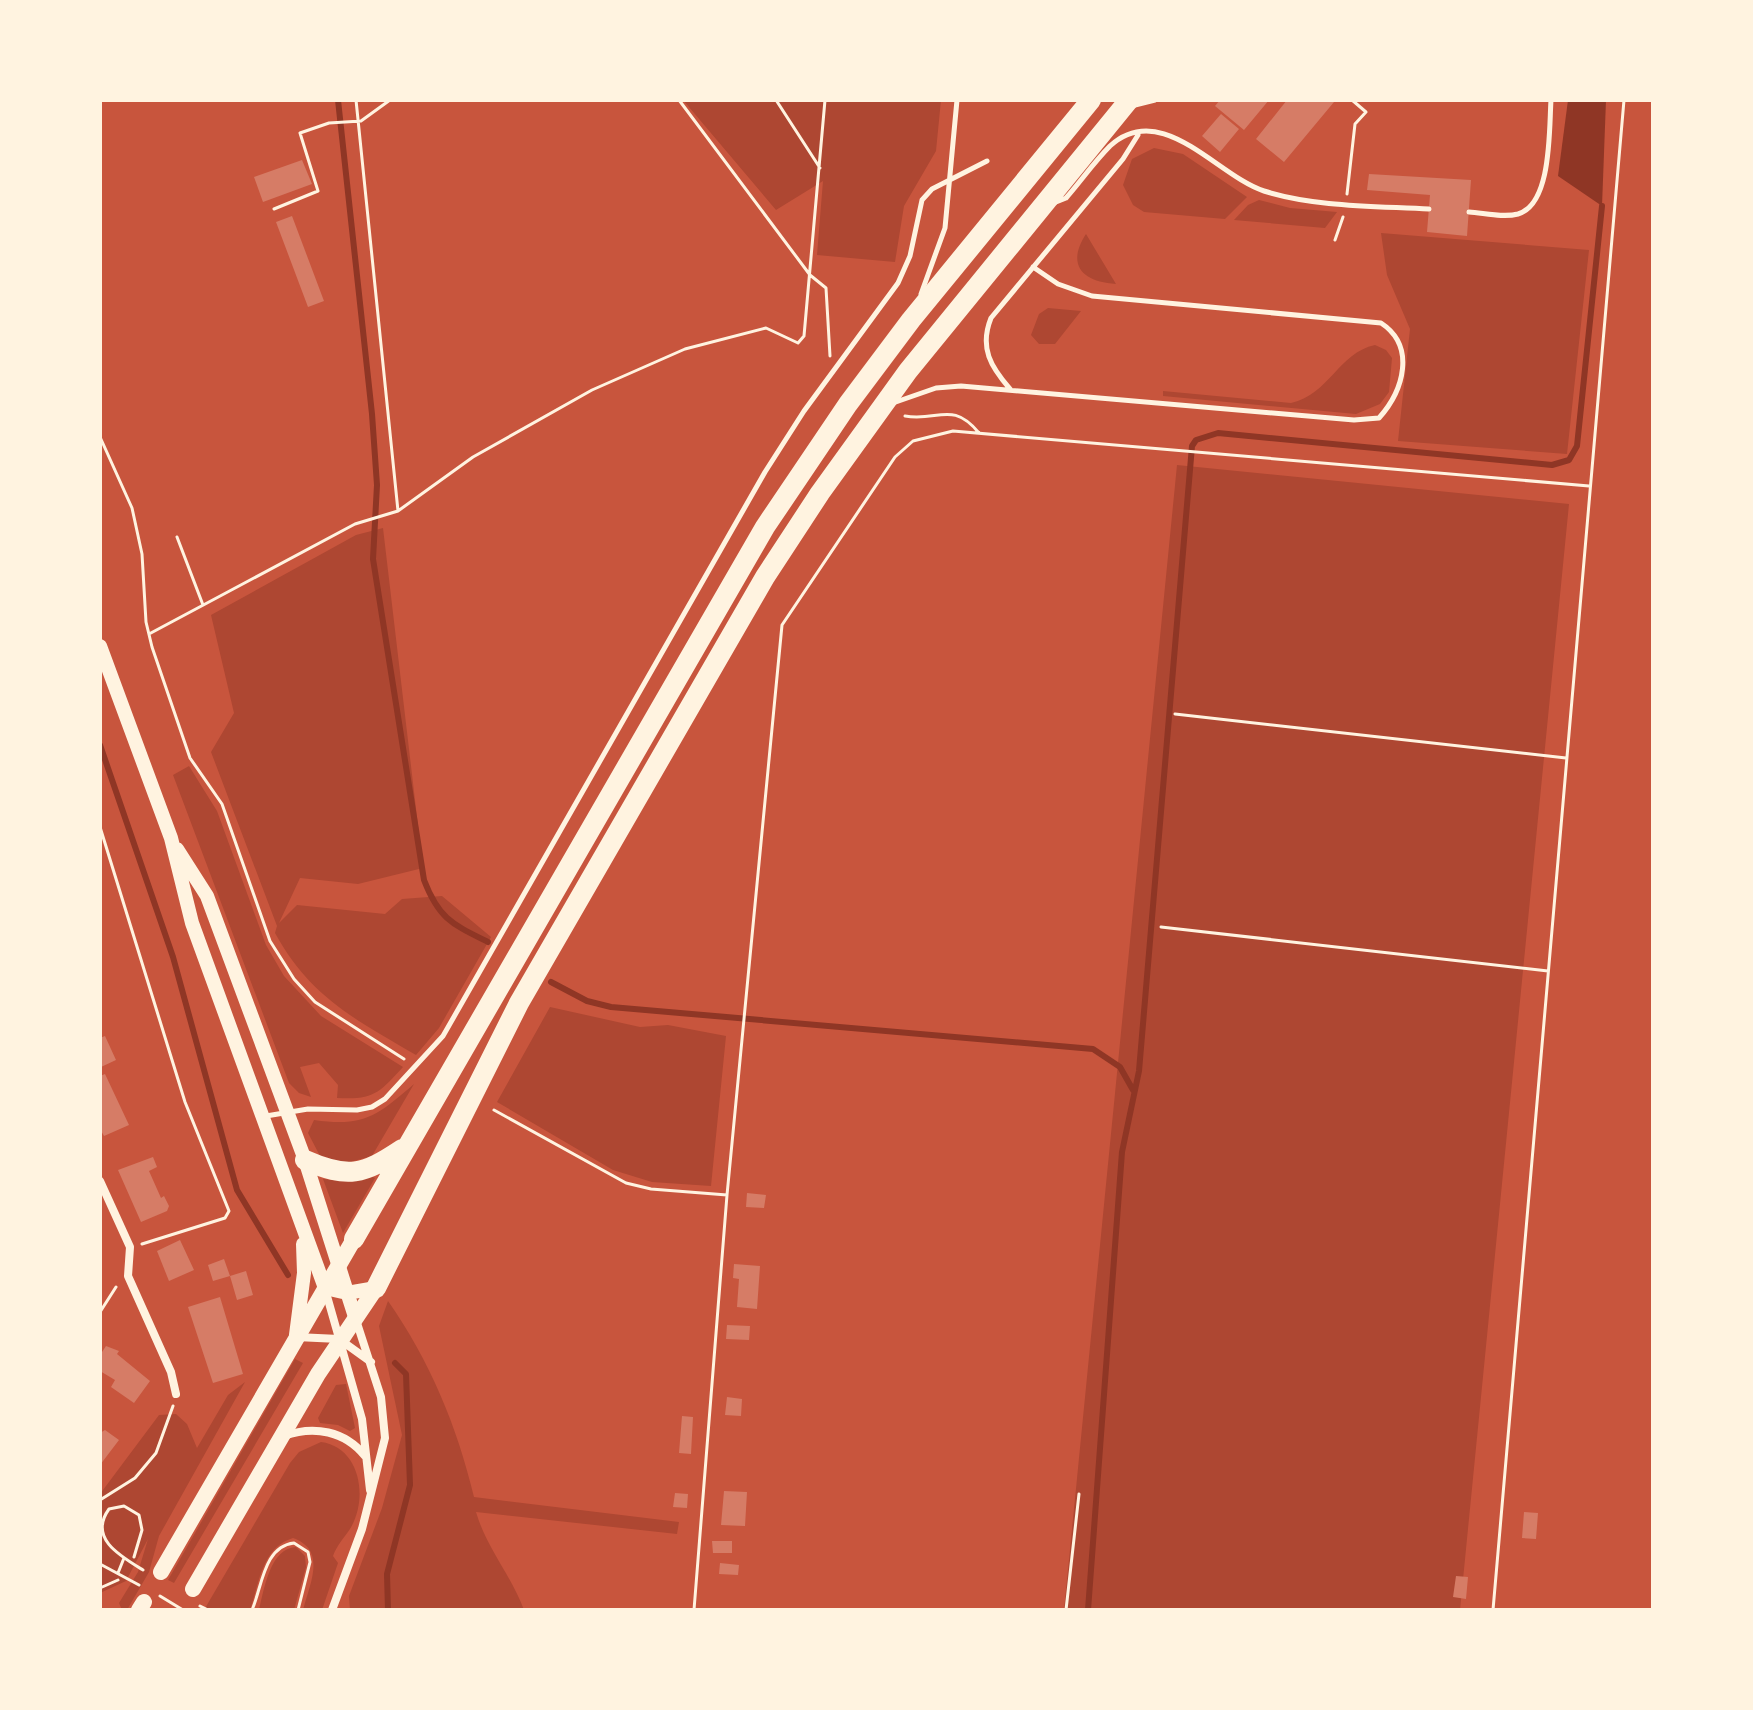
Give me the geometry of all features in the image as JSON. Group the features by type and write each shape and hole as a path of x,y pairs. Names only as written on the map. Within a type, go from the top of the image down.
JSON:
{"highway":[{"path":"354,1239 739,568 825,437 911,320 1091,100"},
{"path":"376,1288 500,1039 748,604 881,406 1126,104"},
{"path":"305,1160 337,1173 354,1173 377,1165 406,1147"}],"main road":[{"path":"161,1572 354,1239"},
{"path":"193,1589 339,1339 376,1288"}],"street":[{"path":"100,646 171,838 192,923 325,1288 362,1419 371,1494"},
{"path":"171,838 207,896 305,1160 381,1397 385,1438 371,1494 332,1610"},
{"path":"100,1181 130,1247 128,1276 171,1372 176,1394"},
{"path":"300,1224 304,1273 296,1337 339,1339 371,1363"},
{"path":"325,1288 347,1293 376,1288"},
{"path":"283,1437 306,1430 331,1433 357,1446 366,1457"}],"lane":[{"path":"911,320 941,242 957,100"},
{"path":"1126,104 1155,100"},
{"path":"1469,212 1518,214 1536,200 1545,175 1551,100"},
{"path":"1040,207 1066,198 1112,145 1138,135 1159,132 1176,136 1232,176 1262,190 1346,202 1429,209"},
{"path":"1011,390 992,368 986,339 991,318 1138,135"},
{"path":"261,1116 372,1107 395,1090 443,1036 771,463 898,283 910,256 922,200 932,189 987,161"},
{"path":"881,406 903,403 916,393 944,387 1354,420 1379,418 1394,401 1401,380 1403,347 1395,332 1381,323 1092,296 1058,284 1033,267"}],"path":[{"path":"356,100 361,121 398,511"},
{"path":"274,209 318,191 300,133 329,123 361,121 390,100"},
{"path":"679,100 829,296 828,343 832,360"},
{"path":"776,100 820,168"},
{"path":"149,634 355,524 389,516 510,435 592,390 685,349 766,328 798,343 804,336 825,100"},
{"path":"1335,240 1346,202 1355,124 1366,112 1352,100"},
{"path":"1493,1610 1624,100"},
{"path":"905,416 953,413 966,419 979,433"},
{"path":"694,1610 727,1195 782,625 900,451 913,441 934,433 979,433 1589,486"},
{"path":"100,437 132,508 142,554 149,634 190,758 222,804 261,918 281,960 325,1010 409,1062"},
{"path":"177,537 203,605"},
{"path":"1175,714 1566,758"},
{"path":"100,827 185,1102 229,1211 225,1218 130,1247"},
{"path":"1161,927 1548,971"},
{"path":"494,1110 626,1183 727,1195"},
{"path":"100,1312 128,1276"},
{"path":"101,1499 135,1478 156,1453 176,1394"},
{"path":"1066,1610 1079,1494"},
{"path":"100,1564 118,1573 124,1558 108,1545 101,1524 109,1509 124,1506 132,1509 142,1522 134,1557"},
{"path":"252,1610 271,1557 285,1544 294,1543 308,1552 310,1562 298,1610"},
{"path":"100,1588 118,1580"}],"shaded area":[{"path":"683,100 941,100 936,151 904,206 895,262 817,255 823,181 776,210"},
{"path":"1568,100 1606,100 1602,206 1558,176"},
{"path":"1154,148 1183,154 1247,197 1225,219 1144,212 1133,205 1123,185 1132,159"},
{"path":"1259,200 1290,208 1337,212 1325,228 1234,220 1248,205"},
{"path":"1381,233 1589,250 1567,454 1398,441 1410,329 1387,275"},
{"path":"1086,234 1116,284 1094,280 1081,270 1077,255"},
{"path":"1048,308 1081,311 1055,344 1039,344 1031,335 1039,314"},
{"path":"1375,345 1386,350 1392,358 1389,392 1380,404 1356,414 1163,396 1163,391 1291,403 1315,391 1362,349"},
{"path":"1177,465 1569,504 1460,1610 1064,1610"},
{"path":"383,528 423,868 358,884 300,878 279,923 297,905 385,914 402,899 442,896 491,937 439,1028 416,1055 336,1005 303,974 289,955 275,933 277,926 211,752 234,713 211,615 356,535"},
{"path":"189,766 217,811 266,945 284,976 321,1016 403,1067 375,1093 360,1098 337,1098 338,1085 319,1063 300,1067 311,1097 299,1093 289,1083 173,775"},
{"path":"550,1007 640,1027 668,1025 726,1036 711,1186 652,1182 613,1170 497,1102"},
{"path":"414,1084 372,1156 343,1164 320,1156 308,1133 314,1120 346,1122 369,1117"},
{"path":"373,1177 343,1233 323,1179 351,1182"},
{"path":"388,1301 417,1347 440,1395 474,1497 679,1522 677,1534 476,1512 524,1610 350,1610 349,1596 382,1508 402,1435 379,1326"},
{"path":"295,1359 303,1363 174,1583 168,1580"},
{"path":"245,1382 159,1536 149,1572 127,1610 122,1610 119,1603 138,1572 148,1539 126,1581 100,1593 100,1494 159,1415 176,1414 187,1424 197,1448 228,1395"},
{"path":"346,1384 355,1428 350,1431 338,1425 320,1423 318,1418 336,1385"},
{"path":"321,1442 345,1453 357,1476 359,1489 356,1517 333,1556 338,1563 322,1610 303,1610 312,1579 313,1559 303,1543 293,1538 274,1549 268,1558 250,1610 204,1610 290,1463 299,1452"},
{"path":"296,1547 305,1556 306,1567 294,1610 259,1610 274,1562 287,1549"}],"building":[{"path":"1220,100 1269,100 1244,130 1215,106"},
{"path":"1287,100 1334,102 1284,162 1256,139"},
{"path":"1221,114 1239,129 1220,152 1202,136"},
{"path":"302,160 312,184 263,202 254,177"},
{"path":"1369,174 1471,180 1467,236 1427,232 1430,195 1367,190"},
{"path":"292,216 324,301 308,307 276,222"},
{"path":"105,1036 116,1060 101,1067 100,1038"},
{"path":"105,1074 129,1125 104,1136 100,1129 100,1076"},
{"path":"153,1157 157,1167 149,1171 161,1198 164,1196 169,1206 167,1211 141,1222 118,1170"},
{"path":"747,1193 766,1195 764,1208 746,1207"},
{"path":"180,1240 194,1270 169,1281 157,1251"},
{"path":"224,1259 230,1276 213,1281 208,1265"},
{"path":"734,1264 760,1266 757,1309 737,1307 739,1279 733,1278"},
{"path":"246,1271 253,1295 237,1300 230,1276"},
{"path":"220,1297 243,1374 213,1383 188,1307"},
{"path":"727,1325 750,1326 749,1340 726,1339"},
{"path":"106,1346 119,1351 117,1354 150,1381 134,1403 111,1387 115,1380 100,1371 100,1355"},
{"path":"727,1397 742,1399 741,1416 725,1415"},
{"path":"682,1416 693,1417 691,1454 679,1453"},
{"path":"105,1430 119,1440 100,1465 100,1433"},
{"path":"724,1491 747,1492 745,1526 721,1525"},
{"path":"675,1493 688,1494 687,1508 673,1507"},
{"path":"1524,1512 1538,1513 1536,1539 1522,1538"},
{"path":"712,1541 732,1541 732,1553 713,1553"},
{"path":"720,1563 739,1565 738,1575 719,1574"},
{"path":"1456,1576 1468,1577 1466,1599 1453,1597"}],"waterway":[{"path":"338,100 372,414 377,485 373,559 424,880 435,904 448,919 488,942"},
{"path":"1088,1610 1122,1152 1139,1071 1192,446 1196,440 1218,433 1552,465 1569,460 1577,446 1602,206"},
{"path":"100,745 173,957 237,1190 288,1275"},
{"path":"551,982 587,1001 611,1007 1093,1049 1120,1067 1133,1090"},
{"path":"388,1610 387,1574 410,1485 406,1374 395,1363"}]}
